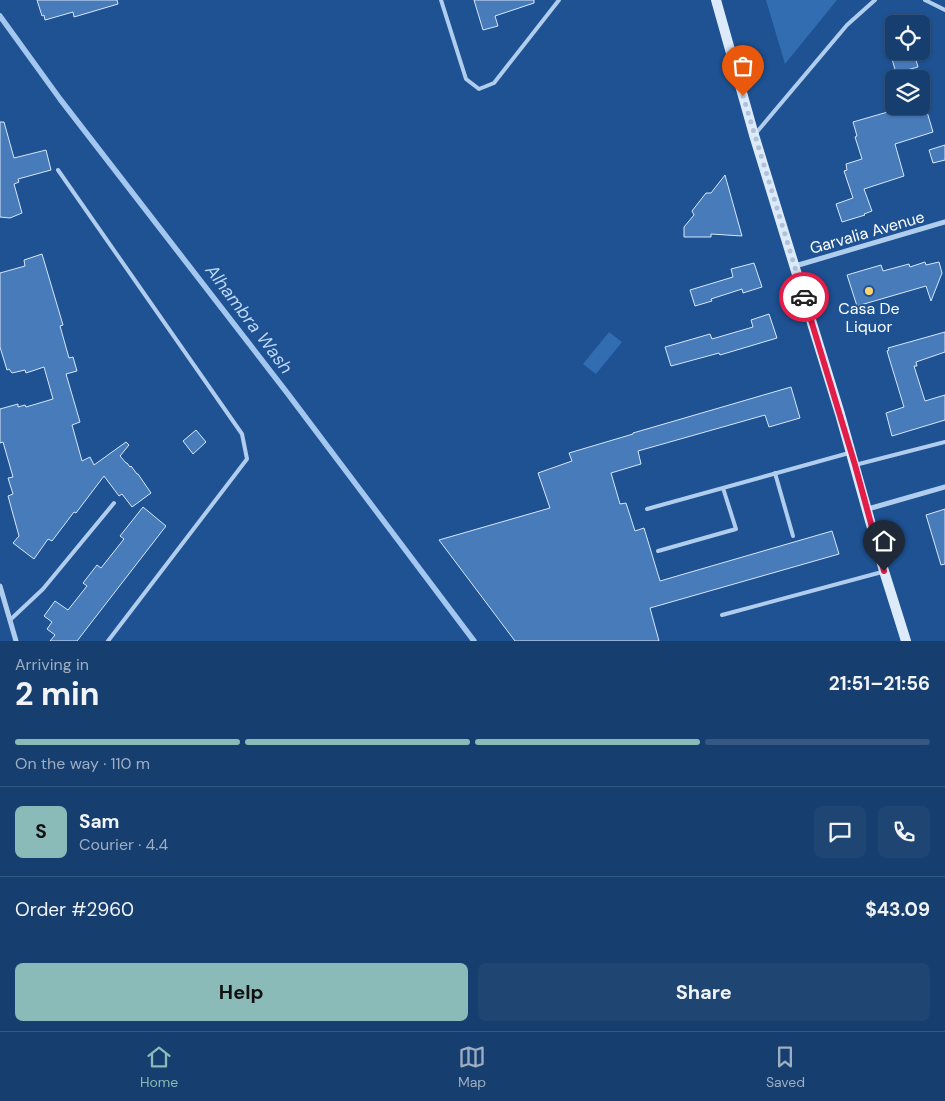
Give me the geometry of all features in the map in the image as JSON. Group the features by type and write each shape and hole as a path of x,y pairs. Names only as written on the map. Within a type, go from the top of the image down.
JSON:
{"main road":[{"path":"716,0 754,134 855,465 884,571 906,641"}],"street":[{"name":"Garvalia Avenue","path":"795,266 945,222"},
{"path":"868,510 945,487"},
{"path":"0,586 16,641"}],"lane":[{"path":"441,0 466,79 479,89 494,84 560,0"},
{"path":"754,134 847,25 875,0"},
{"path":"925,0 945,10"},
{"path":"58,170 242,434 247,460 108,641"},
{"path":"855,465 945,442"},
{"path":"647,509 851,452"},
{"path":"775,473 793,536"},
{"path":"658,551 736,529 723,488"},
{"path":"10,620 43,589 114,503"},
{"path":"722,615 884,571"}],"shaded area":[{"path":"766,0 837,0 785,64"},
{"path":"609,332 622,342 596,374 583,364"}],"building":[{"path":"37,0 117,0 118,4 74,17 73,12 45,20"},
{"path":"474,0 534,0 534,3 495,16 498,26 483,30"},
{"path":"892,60 916,60 918,67 907,70 895,70"},
{"path":"885,113 885,115 928,115 933,132 895,144 904,176 864,189 872,211 842,222 836,204 853,198 844,171 847,170 846,164 862,159 855,137 857,136 853,122"},
{"path":"0,122 4,122 14,158 46,150 51,170 18,179 19,182 14,184 22,213 10,218 0,217"},
{"path":"945,145 945,160 933,163 929,150"},
{"path":"725,175 742,236 711,234 711,237 684,237 684,227 694,215 692,211 706,193 711,193"},
{"path":"42,254 63,325 60,326 69,358 73,357 77,371 66,374 80,422 72,425 82,461 90,457 94,465 126,442 129,445 120,456 138,474 151,493 132,507 122,494 119,496 104,476 76,513 74,512 52,541 48,539 34,559 13,543 19,536 8,496 13,494 8,478 13,477 3,442 0,443 0,409 18,404 18,407 25,405 26,407 53,399 44,367 26,373 25,370 12,373 9,369 7,370 0,347 0,273 25,266 24,260"},
{"path":"925,262 926,265 939,262 942,273 931,301 926,286 857,306 847,275 881,265 883,271 909,264 910,267"},
{"path":"754,263 762,287 743,293 742,289 695,306 690,290 733,277 731,269"},
{"path":"769,314 777,338 720,355 719,353 671,366 665,347 710,334 712,339 753,327 751,320"},
{"path":"945,332 945,352 916,362 917,366 914,366 925,401 945,395 945,420 892,436 886,413 904,407 887,351 889,350 888,348"},
{"path":"791,387 800,418 769,427 765,415 638,451 641,464 611,473 620,504 626,503 635,531 644,528 660,581 832,531 839,554 650,608 659,641 515,641 439,540 550,508 538,473 572,461 569,453"},
{"path":"196,430 206,442 193,454 183,441"},
{"path":"143,507 166,526 77,641 50,641 55,635 47,629 52,622 44,616 55,601 68,610 87,586 83,583 97,565 101,568 124,539 120,536"},
{"path":"945,509 945,564 941,565 926,515"}],"waterway":[{"name":"Alhambra Wash","path":"0,16 60,99 288,394 474,641"}],"way so far":[{"path":"743,96 804,297"}],"place":[{"name":"Casa De Liquor","path":"869,291"}],"route":[{"path":"804,297 855,465 884,571"}]}
